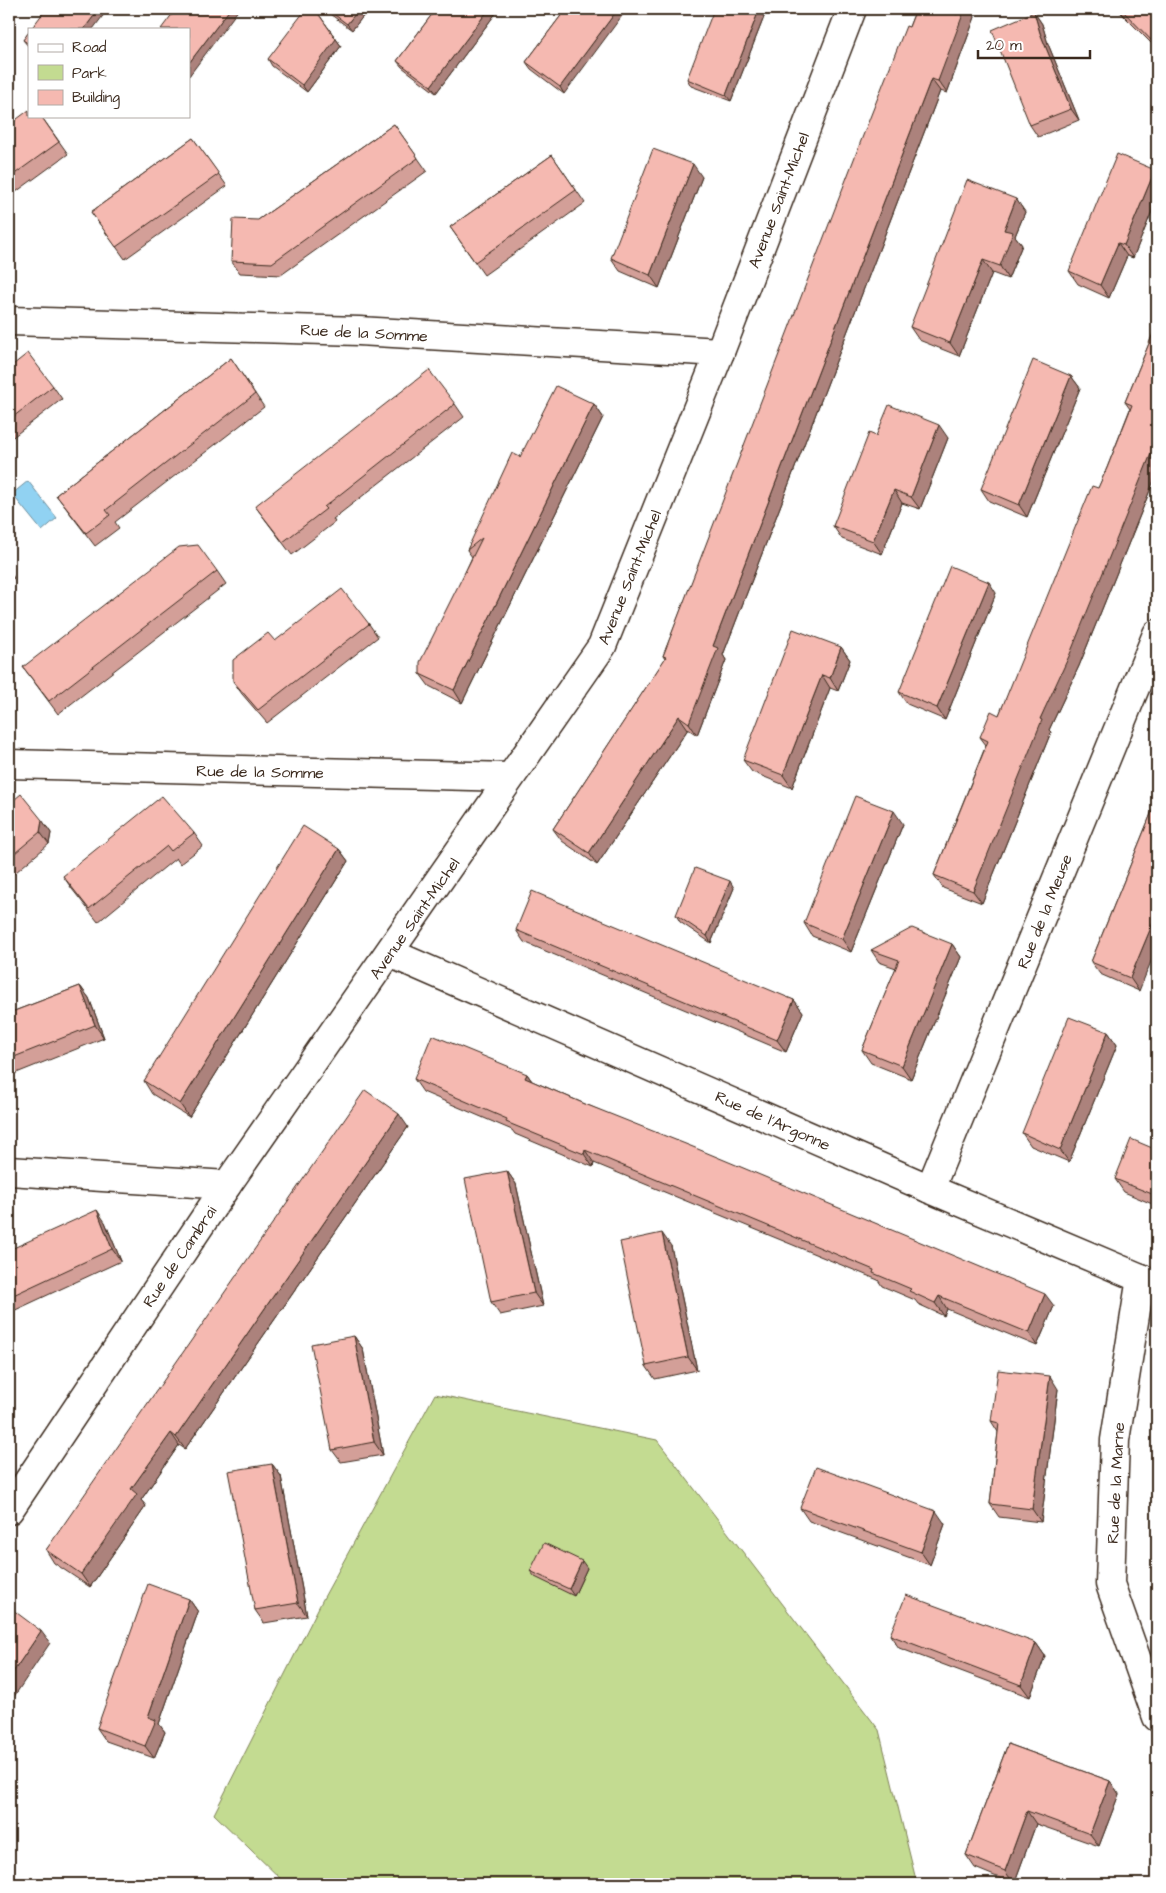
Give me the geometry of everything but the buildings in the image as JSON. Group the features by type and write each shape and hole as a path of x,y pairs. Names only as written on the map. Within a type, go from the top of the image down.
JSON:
{"street":[{"name":"Avenue Saint-Michel","path":"227,1185 602,646 720,352 852,9"},
{"name":"Rue de la Somme","path":"9,321 359,331 720,352"},
{"name":"Rue de la Meuse","path":"930,1188 1157,634"},
{"name":"Rue de la Somme","path":"9,764 510,777"},
{"name":"Rue de l'Argonne","path":"390,953 1149,1282"},
{"name":"Rue de Cambrai","path":"9,1171 227,1185"},
{"name":"Rue de Cambrai","path":"9,1510 227,1185"},
{"name":"Rue de la Marne","path":"1149,1282 1115,1440 1110,1584 1151,1688 1157,1717"}],"green space":[{"path":"435,1394 657,1440 879,1730 917,1884 286,1884 214,1814 323,1599"}],"water":[{"path":"28,481 57,518 42,531 12,494"}]}
